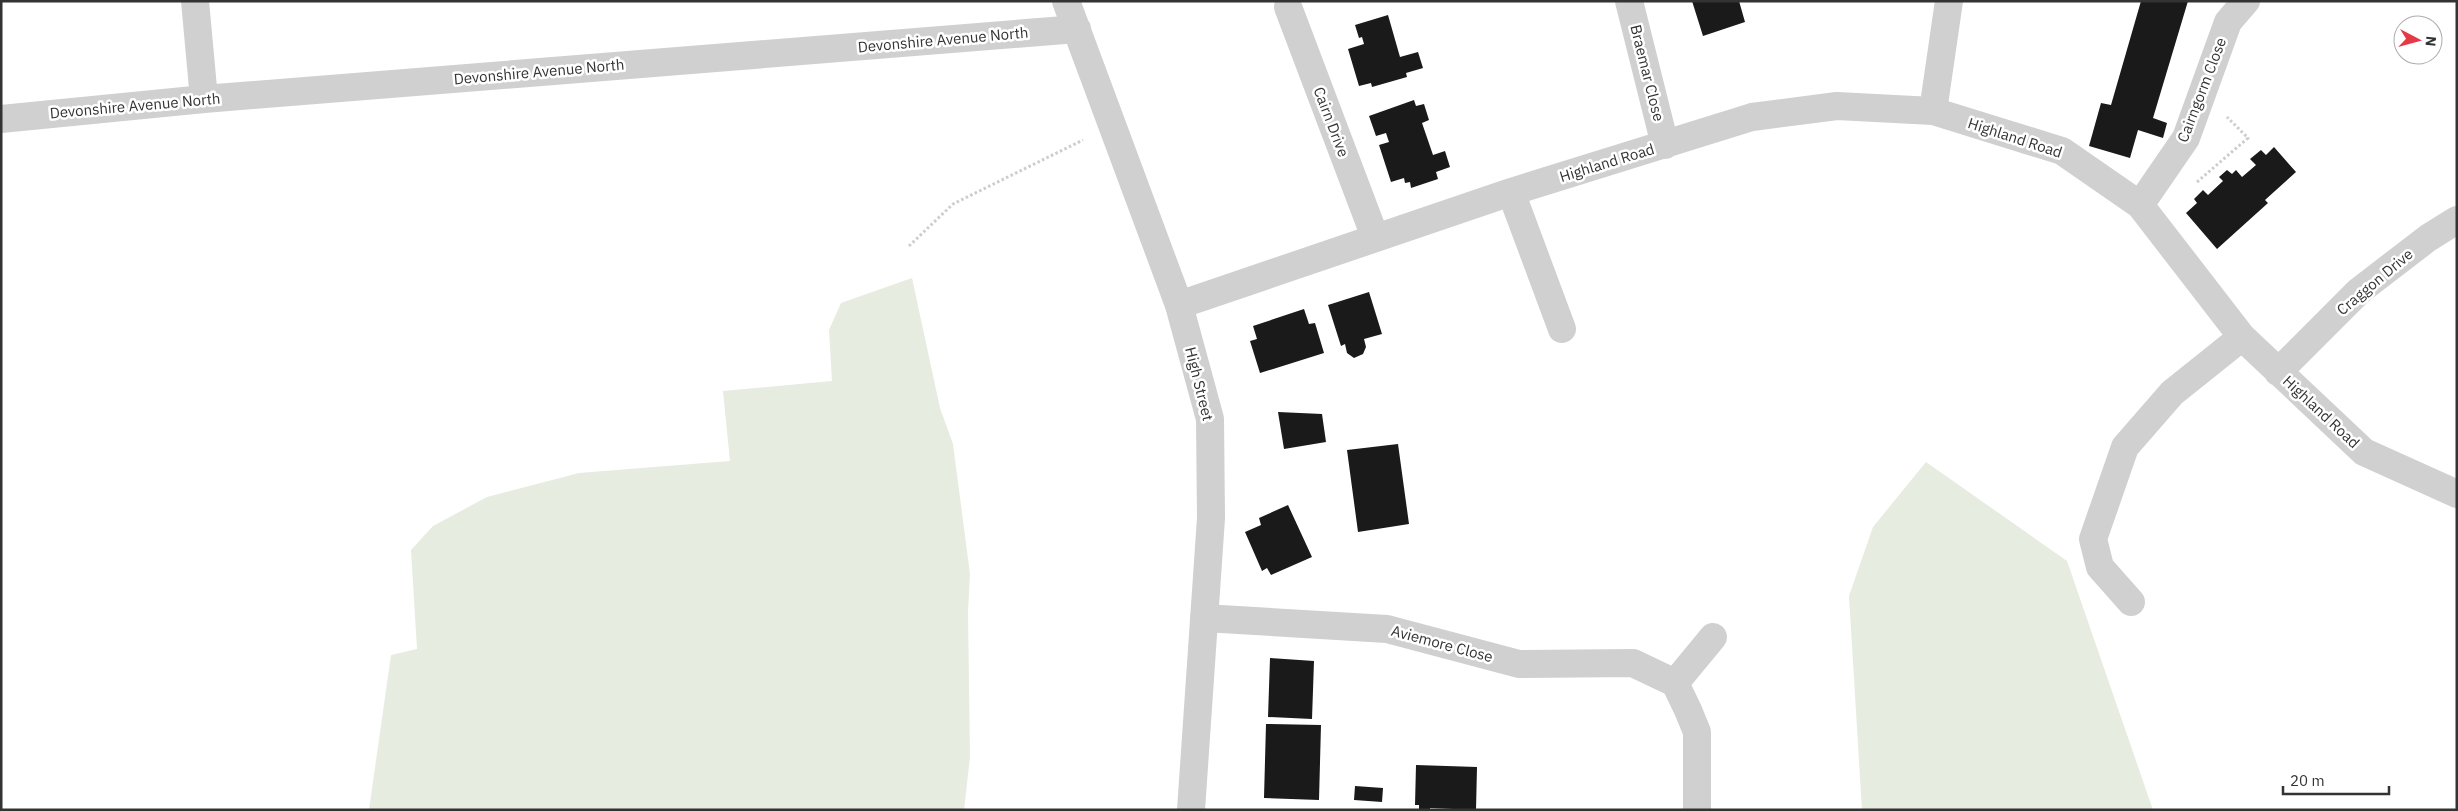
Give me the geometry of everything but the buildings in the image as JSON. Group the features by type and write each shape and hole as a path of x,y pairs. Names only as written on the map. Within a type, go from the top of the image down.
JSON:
{"street":[{"path":"195,1 204,99"},
{"name":"High Street","path":"1066,1 1179,305 1210,419 1211,518 1192,798"},
{"name":"Braemar Close","path":"1629,1 1666,145"},
{"path":"1933,111 1949,1"},
{"name":"Cairngorm Close","path":"2140,205 2186,138 2228,22 2246,1"},
{"name":"Cairn Drive","path":"1288,7 1375,237"},
{"name":"Devonshire Avenue North","path":"1,119 204,99 1077,29"},
{"name":"Highland Road","path":"1179,305 1511,192 1752,117 1837,106 1933,111 2062,151 2140,205 2242,337 2364,452 2457,494"},
{"path":"1511,192 1562,329"},
{"name":"Craggon Drive","path":"2278,372 2360,291 2428,238 2457,220"},
{"path":"2131,602 2100,567 2093,539 2126,448 2172,393 2242,337"},
{"name":"Aviemore Close","path":"1204,618 1387,629 1519,664 1633,662 1674,683"},
{"path":"1697,810 1696,732 1674,683 1713,637"}],"path":[{"path":"909,246 953,204 1063,148 1113,126"}],"shaded area":[{"path":"912,278 940,408 953,444 970,574 968,612 970,757 964,810 369,810 391,655 417,649 411,550 433,526 487,497 579,473 730,461 723,391 832,381 829,330 841,303"},
{"path":"1926,462 2067,561 2153,810 1862,810 1849,596 1873,527"}]}
